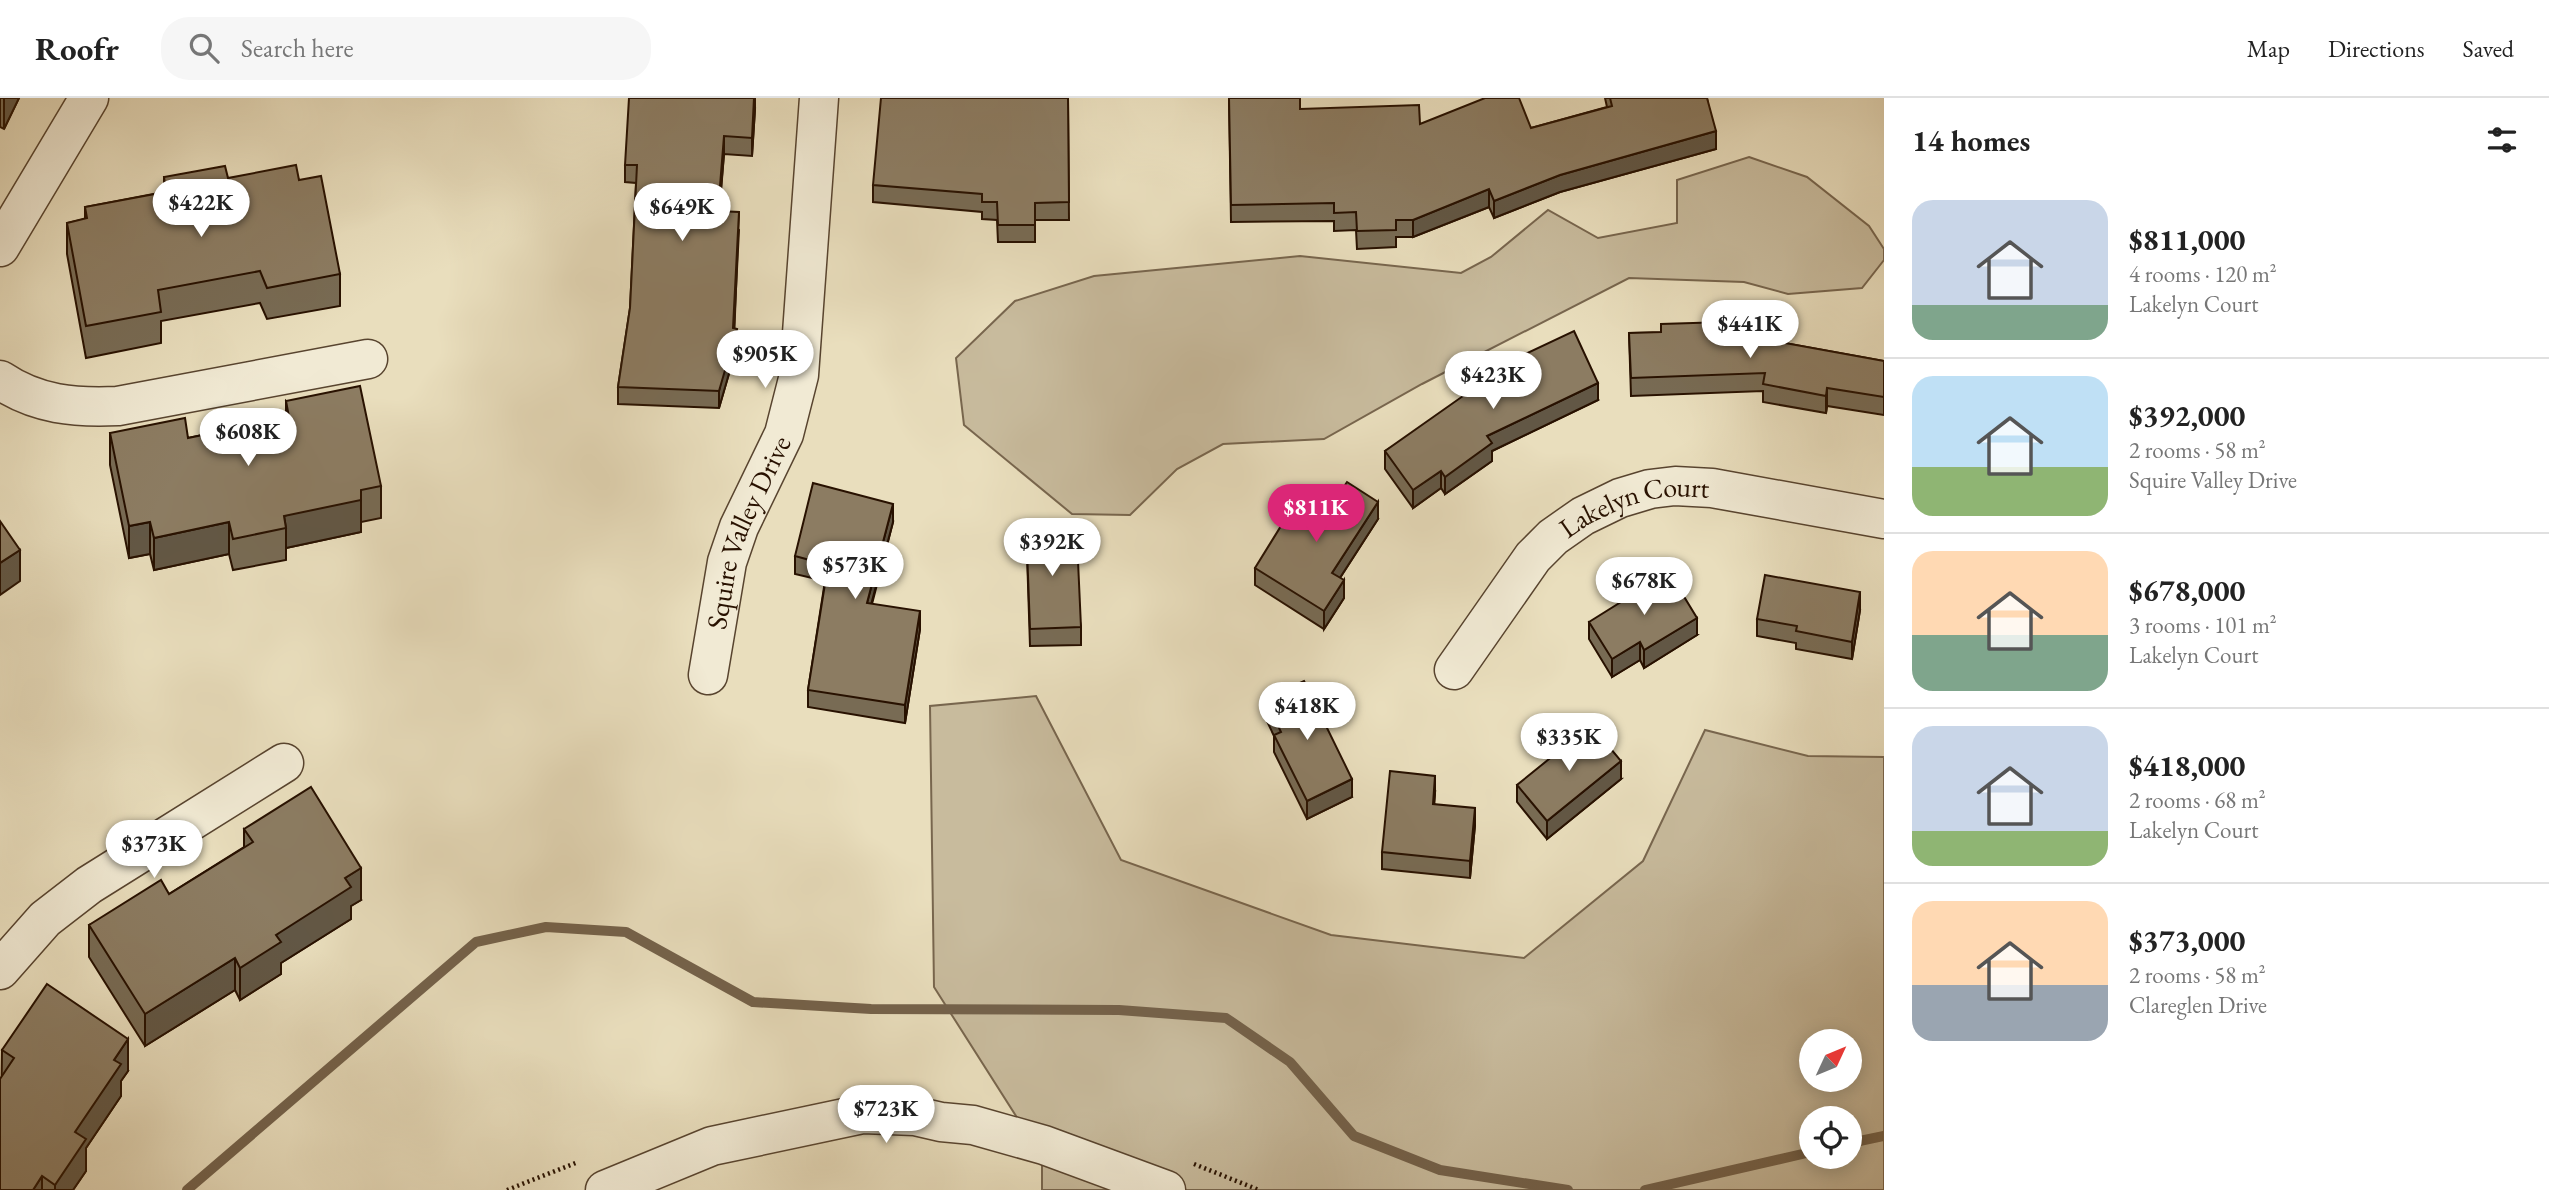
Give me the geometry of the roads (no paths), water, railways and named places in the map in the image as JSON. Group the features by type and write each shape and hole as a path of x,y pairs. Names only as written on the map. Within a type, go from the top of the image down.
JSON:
{"street":[{"path":"0,247 89,98"},
{"name":"Squire Valley Drive","path":"708,675 727,562 739,527 784,434 799,375 819,98"},
{"path":"0,380 48,403 81,408 118,406 368,359"},
{"name":"Lakelyn Court","path":"1454,670 1533,557 1553,537 1583,516 1619,498 1675,485 1712,488 1884,519"},
{"path":"0,970 45,919 89,885 284,763"},
{"path":"605,1190 712,1146 863,1114 915,1115 941,1122 973,1125 1044,1145 1166,1190"}],"waterway":[{"path":"187,1190 476,942 546,927 626,932 753,1002 871,1009 1119,1010 1226,1018 1290,1062 1354,1136 1440,1170 1568,1190"},
{"path":"1862,1141 1884,1136"},
{"path":"1645,1190 1799,1155"}]}
